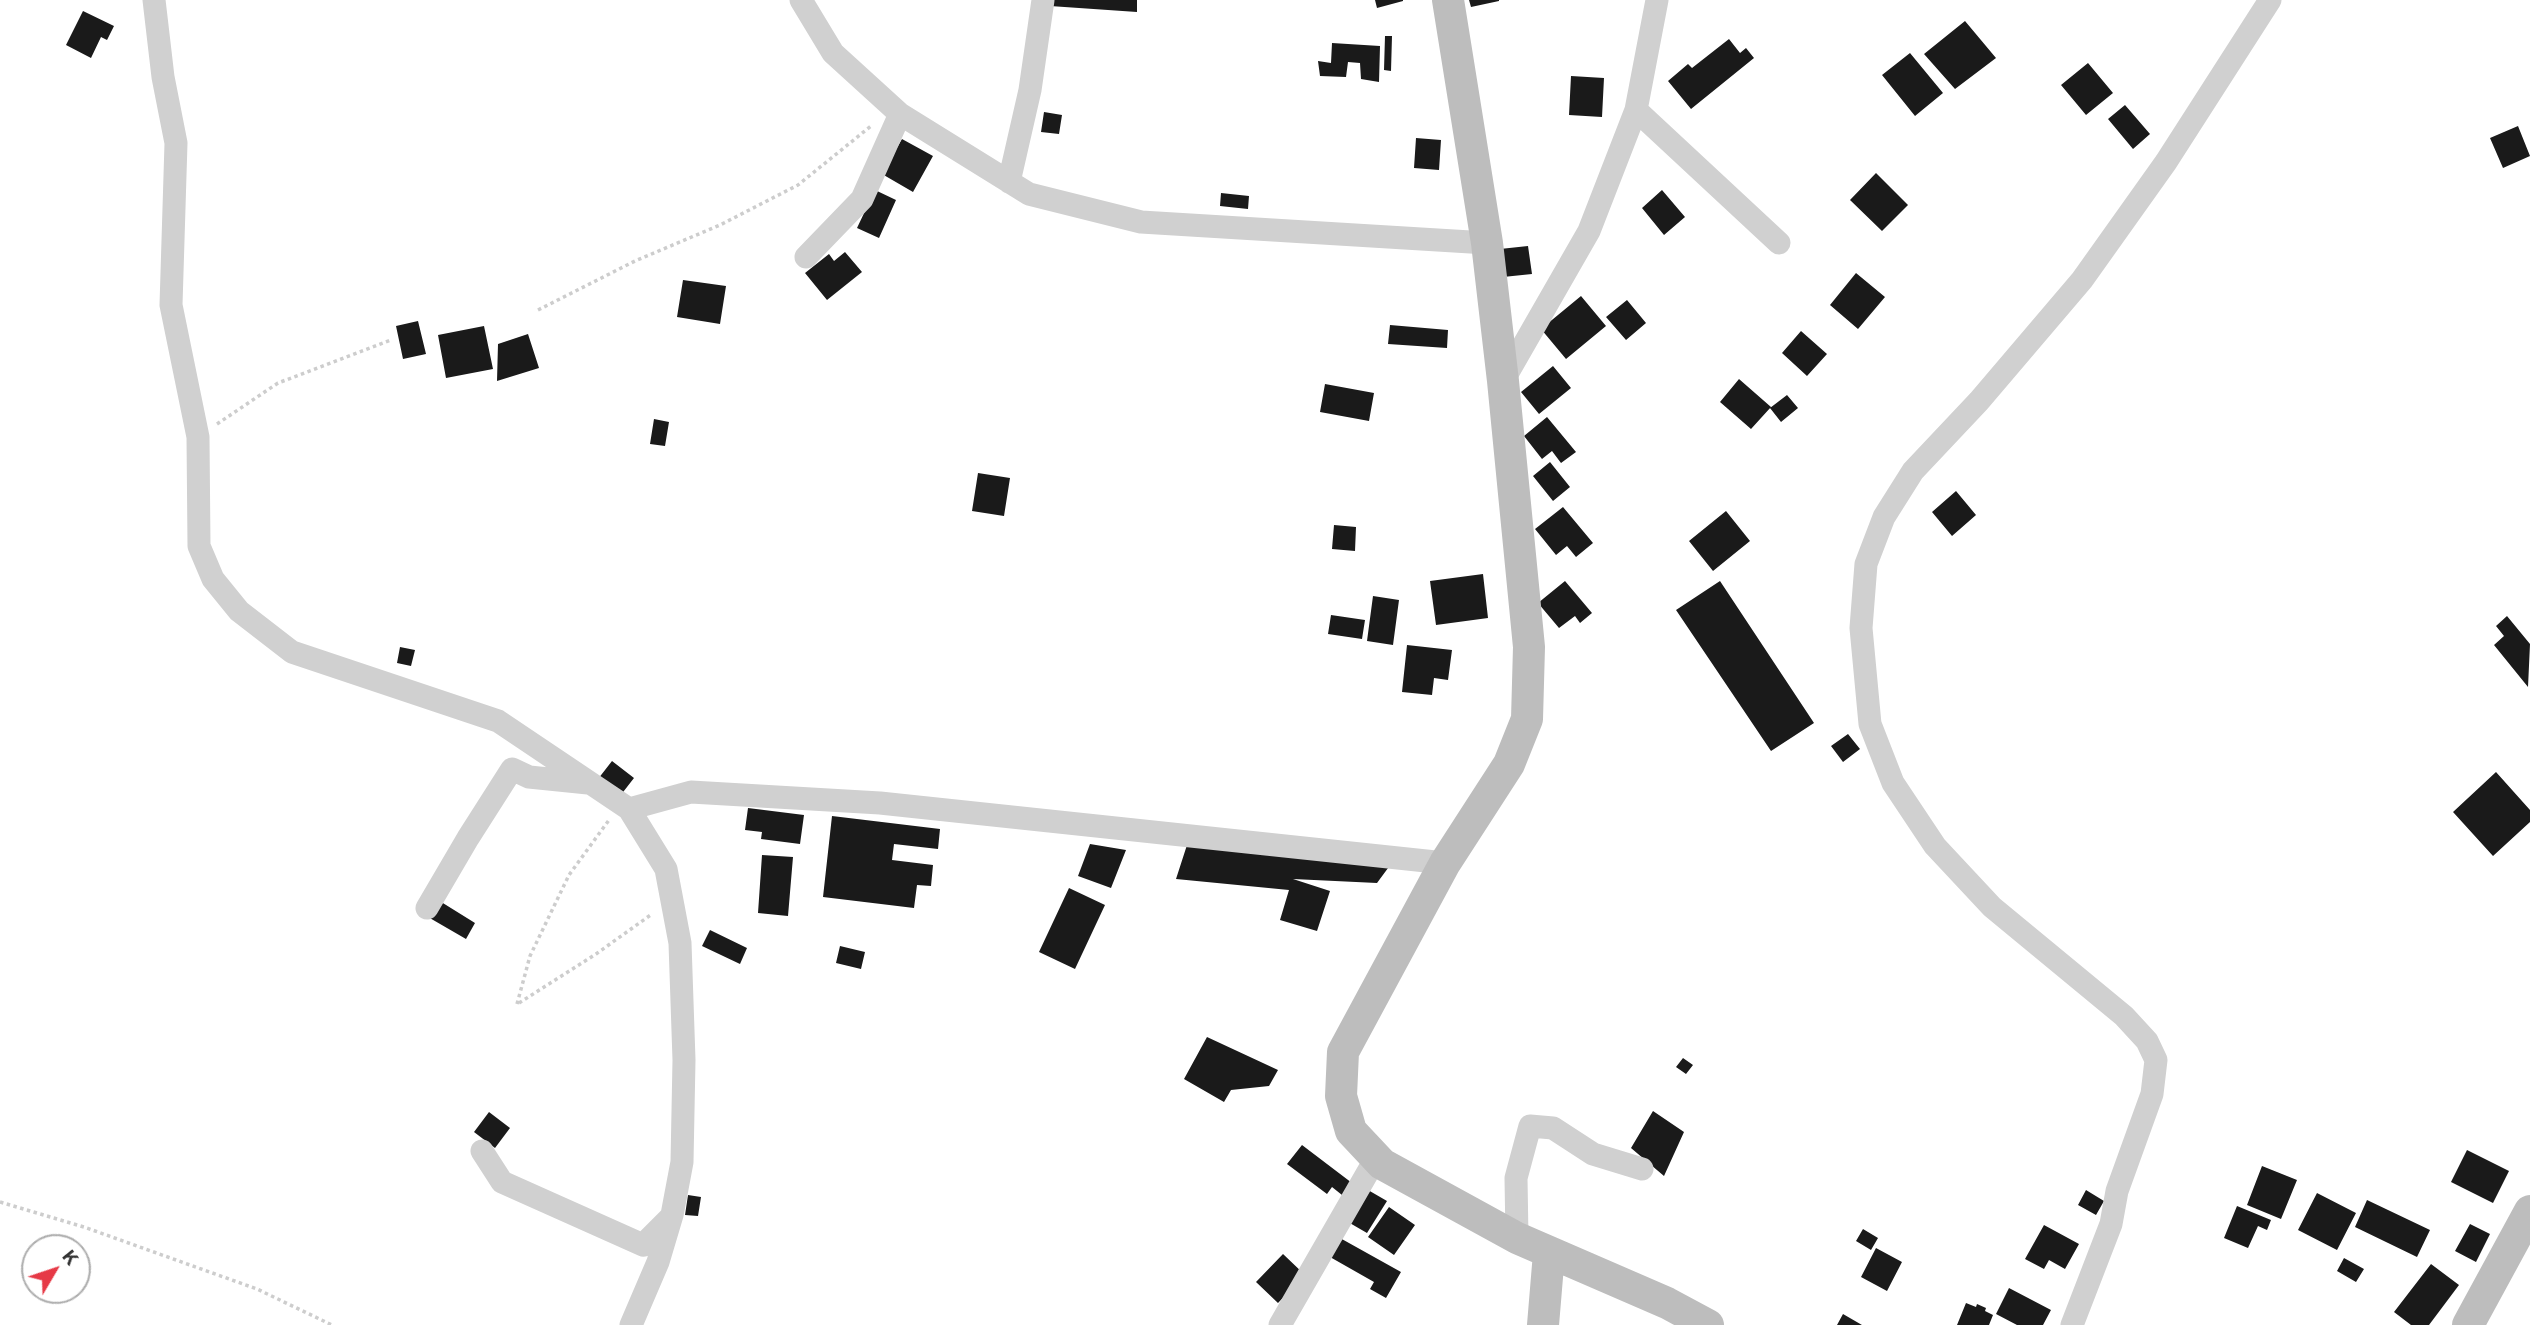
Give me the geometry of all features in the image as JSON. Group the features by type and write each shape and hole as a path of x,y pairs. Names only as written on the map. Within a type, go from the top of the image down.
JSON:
{"street":[{"path":"154,0 163,77 176,143 171,305 198,436 200,546 213,579 239,611 292,652 498,722 625,806 666,869 680,943 684,1060 682,1163 672,1215 658,1262 631,1325"},
{"path":"801,0 833,53 896,110 1029,194 1141,222 1487,243"},
{"path":"1009,182 1030,90 1043,0"},
{"path":"1448,0 1487,243 1503,381 1529,647 1527,719 1509,764 1445,863 1343,1052 1341,1096 1351,1131 1382,1164 1517,1238 1667,1303 1708,1325"},
{"path":"1503,381 1588,231 1636,110 1657,0"},
{"path":"2072,1325 2111,1224 2117,1191 2152,1094 2156,1060 2147,1041 2124,1016 1992,907 1935,846 1893,783 1870,724 1861,628 1866,564 1884,517 1913,471 1979,401 2082,280 2166,162 2270,0"},
{"path":"806,257 862,198 896,110"},
{"path":"1636,110 1779,243"},
{"path":"427,908 512,769 528,777 591,783"},
{"path":"625,806 691,792 880,803 1445,863"},
{"path":"1517,1238 1516,1178 1530,1126 1553,1128 1593,1154 1642,1169"},
{"path":"482,1150 502,1182 643,1245 672,1215"},
{"path":"1280,1325 1376,1158"},
{"path":"2468,1325 2530,1212"},
{"path":"1543,1325 1549,1253"}],"path":[{"path":"538,310 635,261 720,225 798,186 896,110"},
{"path":"198,436 278,383 391,340"},
{"path":"625,806 569,875 530,956 517,1004 596,954 672,900"},
{"path":"0,1202 83,1227 257,1289 332,1325"}],"building":[{"path":"1050,0 1137,0 1137,12 1050,6"},
{"path":"1375,0 1403,0 1403,1 1377,8"},
{"path":"1469,0 1499,0 1499,1 1471,7"},
{"path":"83,11 114,26 107,40 101,37 91,58 66,45"},
{"path":"1965,21 1996,58 1955,89 1924,54"},
{"path":"1385,36 1392,36 1391,71 1384,70"},
{"path":"1729,39 1740,53 1746,48 1754,58 1691,109 1668,81 1688,64 1692,68"},
{"path":"1332,43 1380,46 1379,82 1361,79 1360,63 1348,62 1346,77 1320,76 1318,61 1331,63"},
{"path":"1910,53 1943,93 1915,116 1882,75"},
{"path":"2088,63 2113,93 2086,115 2061,85"},
{"path":"1571,76 1604,78 1602,117 1569,115"},
{"path":"2125,105 2150,134 2133,149 2108,119"},
{"path":"1044,112 1062,115 1059,134 1041,132"},
{"path":"2518,126 2530,156 2503,168 2490,138"},
{"path":"1416,138 1441,140 1439,170 1414,168"},
{"path":"902,139 933,156 913,192 882,174"},
{"path":"1876,173 1908,205 1882,231 1850,200"},
{"path":"875,190 896,200 879,238 857,228"},
{"path":"1662,190 1685,217 1664,235 1642,208"},
{"path":"1221,193 1249,196 1248,209 1220,206"},
{"path":"1528,246 1532,274 1503,277 1500,249"},
{"path":"845,252 862,272 827,300 805,273 829,254 834,261"},
{"path":"1856,273 1885,297 1858,329 1830,305"},
{"path":"683,280 726,286 720,324 677,317"},
{"path":"1581,296 1606,326 1566,359 1541,329"},
{"path":"1627,300 1646,323 1626,340 1606,317"},
{"path":"418,321 426,354 403,359 396,326"},
{"path":"1390,325 1448,330 1447,348 1388,344"},
{"path":"484,326 493,369 446,378 438,335"},
{"path":"1801,331 1827,354 1807,376 1782,353"},
{"path":"528,334 539,368 497,381 498,344"},
{"path":"1553,366 1571,388 1539,414 1521,392"},
{"path":"1739,379 1771,407 1751,429 1720,402"},
{"path":"1325,384 1374,393 1369,421 1320,412"},
{"path":"1787,395 1798,408 1781,422 1770,408"},
{"path":"1547,417 1576,452 1561,463 1552,451 1542,459 1524,436"},
{"path":"654,419 669,422 665,446 650,444"},
{"path":"1550,462 1570,487 1553,501 1533,476"},
{"path":"978,473 1010,478 1004,516 972,511"},
{"path":"1956,491 1976,515 1952,536 1932,512"},
{"path":"1563,507 1593,543 1576,557 1567,546 1556,555 1535,529"},
{"path":"1726,511 1750,541 1713,571 1689,541"},
{"path":"1334,525 1356,527 1355,551 1332,549"},
{"path":"1483,574 1488,618 1436,625 1430,581"},
{"path":"1565,581 1592,613 1580,623 1575,616 1559,628 1538,603"},
{"path":"1720,581 1814,723 1771,751 1676,610"},
{"path":"1373,596 1399,600 1393,645 1367,641"},
{"path":"1331,615 1365,620 1362,639 1328,634"},
{"path":"2507,616 2530,644 2528,687 2494,645 2504,636 2496,626"},
{"path":"1407,645 1452,650 1448,680 1434,678 1432,695 1402,692"},
{"path":"400,647 415,650 411,666 397,663"},
{"path":"1848,734 1860,749 1843,762 1831,746"},
{"path":"612,761 634,778 620,796 598,779"},
{"path":"2496,772 2530,810 2530,822 2493,856 2453,812"},
{"path":"748,808 804,815 800,844 761,839 762,832 745,830"},
{"path":"832,816 940,829 938,849 894,844 892,860 933,865 931,886 917,885 914,908 823,897"},
{"path":"1090,844 1126,850 1111,888 1078,876"},
{"path":"1187,845 1391,864 1377,883 1293,879 1330,891 1317,931 1280,920 1289,890 1176,879"},
{"path":"762,855 793,857 788,916 758,913"},
{"path":"1069,888 1105,905 1075,969 1039,952"},
{"path":"438,900 475,923 466,939 428,917"},
{"path":"710,930 747,948 740,964 702,946"},
{"path":"840,946 865,952 861,969 836,963"},
{"path":"1207,1037 1278,1070 1269,1086 1231,1090 1224,1102 1184,1079"},
{"path":"1683,1058 1693,1065 1686,1074 1676,1067"},
{"path":"1653,1111 1684,1132 1664,1176 1631,1148"},
{"path":"489,1112 510,1128 495,1148 474,1132"},
{"path":"1302,1145 1352,1183 1342,1195 1332,1187 1327,1194 1287,1164"},
{"path":"2467,1150 2509,1171 2493,1203 2451,1182"},
{"path":"2262,1166 2297,1180 2281,1219 2247,1205"},
{"path":"1368,1190 1387,1201 1367,1233 1348,1222"},
{"path":"2086,1190 2104,1201 2096,1215 2078,1205"},
{"path":"2317,1193 2356,1213 2337,1250 2298,1230"},
{"path":"688,1195 701,1197 698,1216 685,1215"},
{"path":"2367,1200 2430,1230 2417,1257 2355,1227"},
{"path":"2237,1206 2271,1220 2267,1230 2258,1226 2248,1248 2224,1238"},
{"path":"1389,1207 1415,1225 1394,1255 1368,1237"},
{"path":"2470,1224 2490,1234 2476,1262 2455,1251"},
{"path":"2044,1225 2079,1244 2065,1269 2049,1260 2044,1269 2025,1259"},
{"path":"1863,1229 1878,1238 1871,1250 1856,1241"},
{"path":"1340,1238 1401,1272 1386,1298 1370,1289 1374,1282 1330,1257"},
{"path":"1876,1248 1902,1262 1887,1291 1861,1277"},
{"path":"1283,1254 1305,1275 1278,1303 1256,1282"},
{"path":"2344,1258 2364,1269 2356,1282 2337,1271"},
{"path":"2431,1264 2459,1285 2429,1325 2411,1325 2394,1312"},
{"path":"2009,1288 2051,1310 2043,1325 2017,1325 1996,1314"},
{"path":"1966,1303 1986,1308 1985,1311 1993,1315 1989,1325 1957,1325"},
{"path":"1843,1314 1862,1325 1837,1325"}]}
